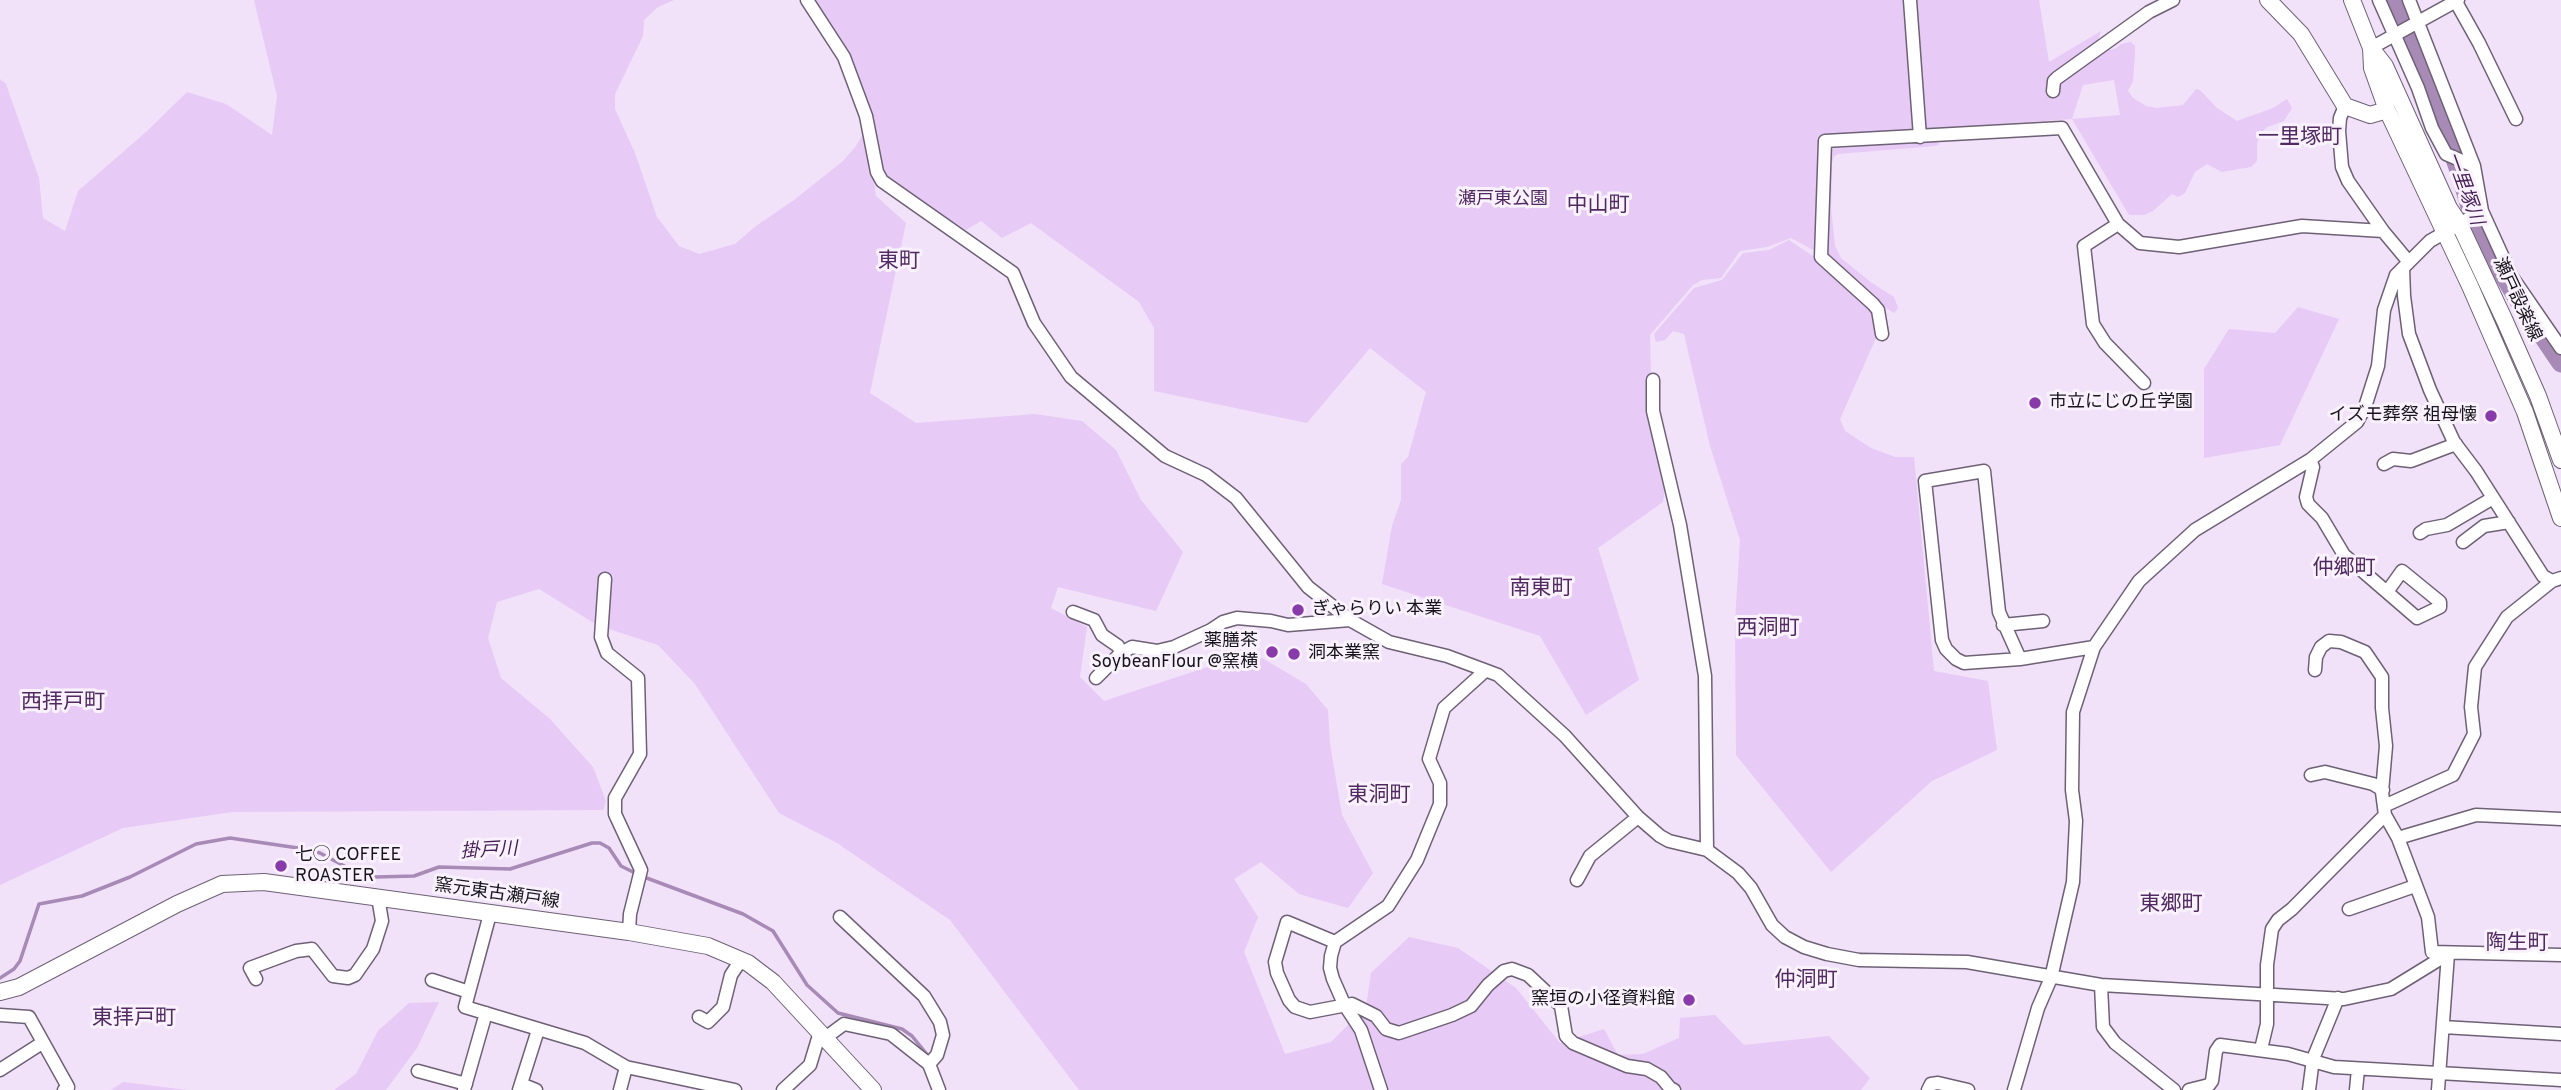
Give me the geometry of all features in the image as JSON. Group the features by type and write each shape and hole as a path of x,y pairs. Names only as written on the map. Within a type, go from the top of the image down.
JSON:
{"main road":[{"path":"2268,0 2301,34 2345,106 2370,115 2387,110"},
{"name":"瀬戸設楽線","path":"2352,0 2371,48 2385,66 2449,208 2473,216 2504,319 2558,440 2561,460"},
{"name":"瀬戸設楽線","path":"2371,48 2372,68 2387,110 2525,412 2561,518"},
{"name":"窯元東古瀬戸線","path":"0,992 19,987 177,904 222,884 264,883 629,932 708,946 741,960 773,982 873,1090"}],"street":[{"path":"807,0 844,57 866,116 877,172 882,181 1013,273 1034,323 1071,377 1165,456 1206,475 1236,498 1308,587 1350,620 1389,642 1447,656 1504,680 1565,736 1638,817 1669,841 1707,850 1738,873 1751,888 1776,931 1804,947 1859,960 1967,962 2101,985 2338,998 2391,989 2448,954"},
{"path":"1910,0 1920,137"},
{"path":"2053,91 2057,78 2149,12 2173,0"},
{"path":"2379,0 2397,32 2432,128 2446,154 2472,166"},
{"path":"2409,0 2472,166 2473,216 2561,348"},
{"path":"2371,48 2457,1 2516,119"},
{"path":"2345,106 2339,131 2342,167 2351,186 2406,264 2404,296 2409,334 2430,390 2456,444 2543,576 2556,579"},
{"path":"1882,334 1878,310 1821,257 1825,141 2062,128 2118,224 2140,243 2179,247 2302,226 2383,230"},
{"path":"2020,1089 2038,1008 2052,978 2073,882 2076,821 2072,790 2073,712 2094,647 2125,599 2164,556 2195,530 2310,460 2349,430 2365,407 2378,366 2384,310 2396,275 2444,231 2473,216"},
{"path":"2118,224 2084,246 2093,324 2105,343 2144,383"},
{"path":"1653,380 1653,411 1680,525 1705,676 1707,850"},
{"path":"2384,464 2393,459 2411,461 2456,444"},
{"path":"2310,460 2313,467 2306,497 2308,504 2322,519 2344,555 2387,592"},
{"path":"2020,659 1999,612 1984,471 1925,481 1942,640 1946,649 1956,659 1964,663 2020,659 2094,647"},
{"path":"2420,533 2426,528 2447,525 2493,498"},
{"path":"2463,541 2484,527 2509,522"},
{"path":"605,579 601,637 607,653 638,678 640,754 615,798 615,814 640,874 630,914 629,932"},
{"path":"2261,1049 2267,1024 2267,965 2272,929 2384,811 2454,775 2474,734 2471,708 2475,667 2507,617 2556,579"},
{"path":"1073,612 1094,620 1102,635 1118,646 1121,653"},
{"path":"1096,678 1121,653 1132,647 1157,651 1174,647 1223,622 1237,618 1288,625 1350,620"},
{"path":"2003,625 2043,621"},
{"path":"2315,670 2320,647 2329,642 2341,642 2365,652 2382,677 2386,746 2384,811 2398,838 2430,926 2432,952 2561,954"},
{"path":"1381,1090 1361,1030 1344,1004 1330,968 1335,942 1388,906 1417,860 1440,804 1440,783 1429,760 1444,708 1485,671"},
{"path":"2311,775 2325,772 2373,783 2383,790"},
{"path":"2398,838 2476,815 2561,819"},
{"path":"1577,880 1590,856 1638,817"},
{"path":"2349,909 2416,886"},
{"path":"256,979 250,968 296,951 312,949 333,976 348,978 355,975 373,949 382,921 378,897"},
{"path":"490,914 465,1007 585,1043 626,1067 735,1090"},
{"path":"840,917 924,996 940,1022 943,1035 937,1055 931,1062"},
{"path":"1335,942 1287,922 1275,962 1277,973 1295,1007 1310,1012 1352,1004 1376,1016 1386,1029 1399,1033 1471,1006 1488,985 1504,971 1512,969 1528,975 1561,1006 1566,1036 1573,1043 1627,1066 1647,1069 1661,1077 1674,1090"},
{"path":"2438,1090 2448,954"},
{"path":"699,1017 708,1022 723,1007 731,975 741,960"},
{"path":"432,980 469,992"},
{"path":"2101,985 2103,1027 2115,1043 2174,1090"},
{"path":"2309,1090 2313,1059 2338,998"},
{"path":"418,1071 465,1087 486,1013"},
{"path":"0,1015 29,1017 41,1043 68,1087 64,1090"},
{"path":"783,1090 810,1065 823,1035 844,1024 891,1034 931,1062 939,1090"},
{"path":"2443,1027 2561,1034"},
{"path":"536,1090 520,1087 538,1030"},
{"path":"0,1070 41,1043"},
{"path":"2189,1090 2209,1085 2212,1081 2216,1051 2220,1045 2261,1049 2313,1059 2334,1067 2561,1080"},
{"path":"620,1090 626,1067"},
{"path":"2356,1090 2358,1069"},
{"path":"1928,1090 1931,1084 1938,1083 1968,1090"}],"green space":[{"path":"254,0 674,0 658,7 644,20 643,36 615,94 615,109 635,153 657,217 679,246 699,254 735,244 794,200 843,161 866,129 876,196 906,223 870,393 916,423 1035,414 1082,421 1116,450 1141,500 1183,552 1156,611 1058,587 1051,608 1087,627 1080,677 1104,701 1220,663 1221,651 1233,646 1262,658 1306,684 1328,710 1330,744 1342,815 1373,873 1348,908 1299,894 1261,862 1234,879 1258,917 1244,952 1285,1054 1331,1042 1366,1007 1371,973 1409,937 1458,948 1516,988 1560,1043 1604,1029 1618,1055 1643,1054 1679,1038 1680,1018 1715,1015 1744,1045 1829,1036 1870,1078 1861,1090 1079,1090 950,920 837,843 779,813 695,684 658,645 597,625 539,589 497,602 488,638 501,678 550,719 593,767 606,801 603,810 232,812 123,828 0,885 0,79 6,84 39,178 43,218 65,231 78,191 187,92 226,104 272,135 277,96"},
{"name":"瀬戸東公園","path":"812,0 2039,0 2049,62 2101,31 2092,57 2100,51 2115,49 2121,44 2131,42 2135,46 2135,54 2133,81 2128,91 2133,98 2146,106 2157,108 2183,105 2196,89 2237,121 2273,108 2287,99 2292,108 2284,121 2267,127 2262,132 2257,143 2257,161 2251,167 2222,172 2207,164 2195,172 2185,193 2178,197 2172,194 2153,211 2144,215 2129,215 2072,119 1820,136 1817,252 1791,238 1767,247 1740,251 1721,278 1702,280 1693,285 1650,335 1651,377 1665,488 1663,502 1598,548 1639,680 1586,715 1540,636 1382,584 1392,526 1401,500 1401,464 1408,457 1426,392 1370,348 1307,423 1154,391 1154,328 1139,302 1031,223 1002,238 981,221 966,230 887,179 882,171 869,115","holes":["2114,80 2120,115 2072,119 2083,85"]},
{"path":"1938,140 1939,145 1935,146 1838,154 1834,156 1832,163 1831,207 1835,246 1841,258 1894,297 1898,308 1894,313 1876,302 1825,255 1830,149"},
{"path":"1789,240 1816,258 1820,266 1847,286 1874,314 1876,338 1840,419 1845,431 1871,448 1895,457 1914,457 1934,671 1988,681 1997,750 1932,781 1831,872 1736,755 1735,622 1740,540 1710,446 1684,334 1673,331 1665,340 1656,342 1654,334 1694,288 1722,280 1743,253 1769,250"},
{"path":"2298,307 2339,319 2280,445 2204,458 2204,369 2229,329 2275,333"},
{"path":"439,1002 417,1048 386,1090 334,1090 356,1074 378,1031 409,1003"},
{"path":"123,1082 187,1090 111,1090"}],"waterway":[{"name":"一里塚川","path":"2396,0 2460,173 2477,230 2517,298 2561,363"},
{"name":"掛戸川","path":"0,978 14,969 20,961 39,904 82,896 130,877 196,844 230,838 320,853 350,869 376,877 414,876 439,867 510,869 592,843 600,843 609,848 621,866 637,874"},
{"name":"掛戸川","path":"644,877 743,914 773,931 807,985 838,1013 902,1029 912,1036 930,1058"}],"place":[{"name":"市立にじの丘学園","path":"2035,403"},
{"name":"イズモ葬祭 祖母懐","path":"2491,416"},
{"name":"ぎゃらりい 本業","path":"1298,610"},
{"name":"薬膳茶 SoybeanFlour @窯横","path":"1272,652"},
{"name":"洞本業窯","path":"1294,654"},
{"name":"七◯ COFFEE ROASTER","path":"281,866"},
{"name":"窯垣の小径資料館","path":"1689,1000"}],"district":[{"name":"一里塚町","path":"2300,139"},
{"name":"中山町","path":"1598,207"},
{"name":"東町","path":"899,263"},
{"name":"仲郷町","path":"2344,570"},
{"name":"南東町","path":"1541,590"},
{"name":"西洞町","path":"1768,630"},
{"name":"西拝戸町","path":"63,704"},
{"name":"東洞町","path":"1379,797"},
{"name":"東郷町","path":"2171,906"},
{"name":"陶生町","path":"2517,945"},
{"name":"仲洞町","path":"1806,982"},
{"name":"東拝戸町","path":"134,1020"}]}
